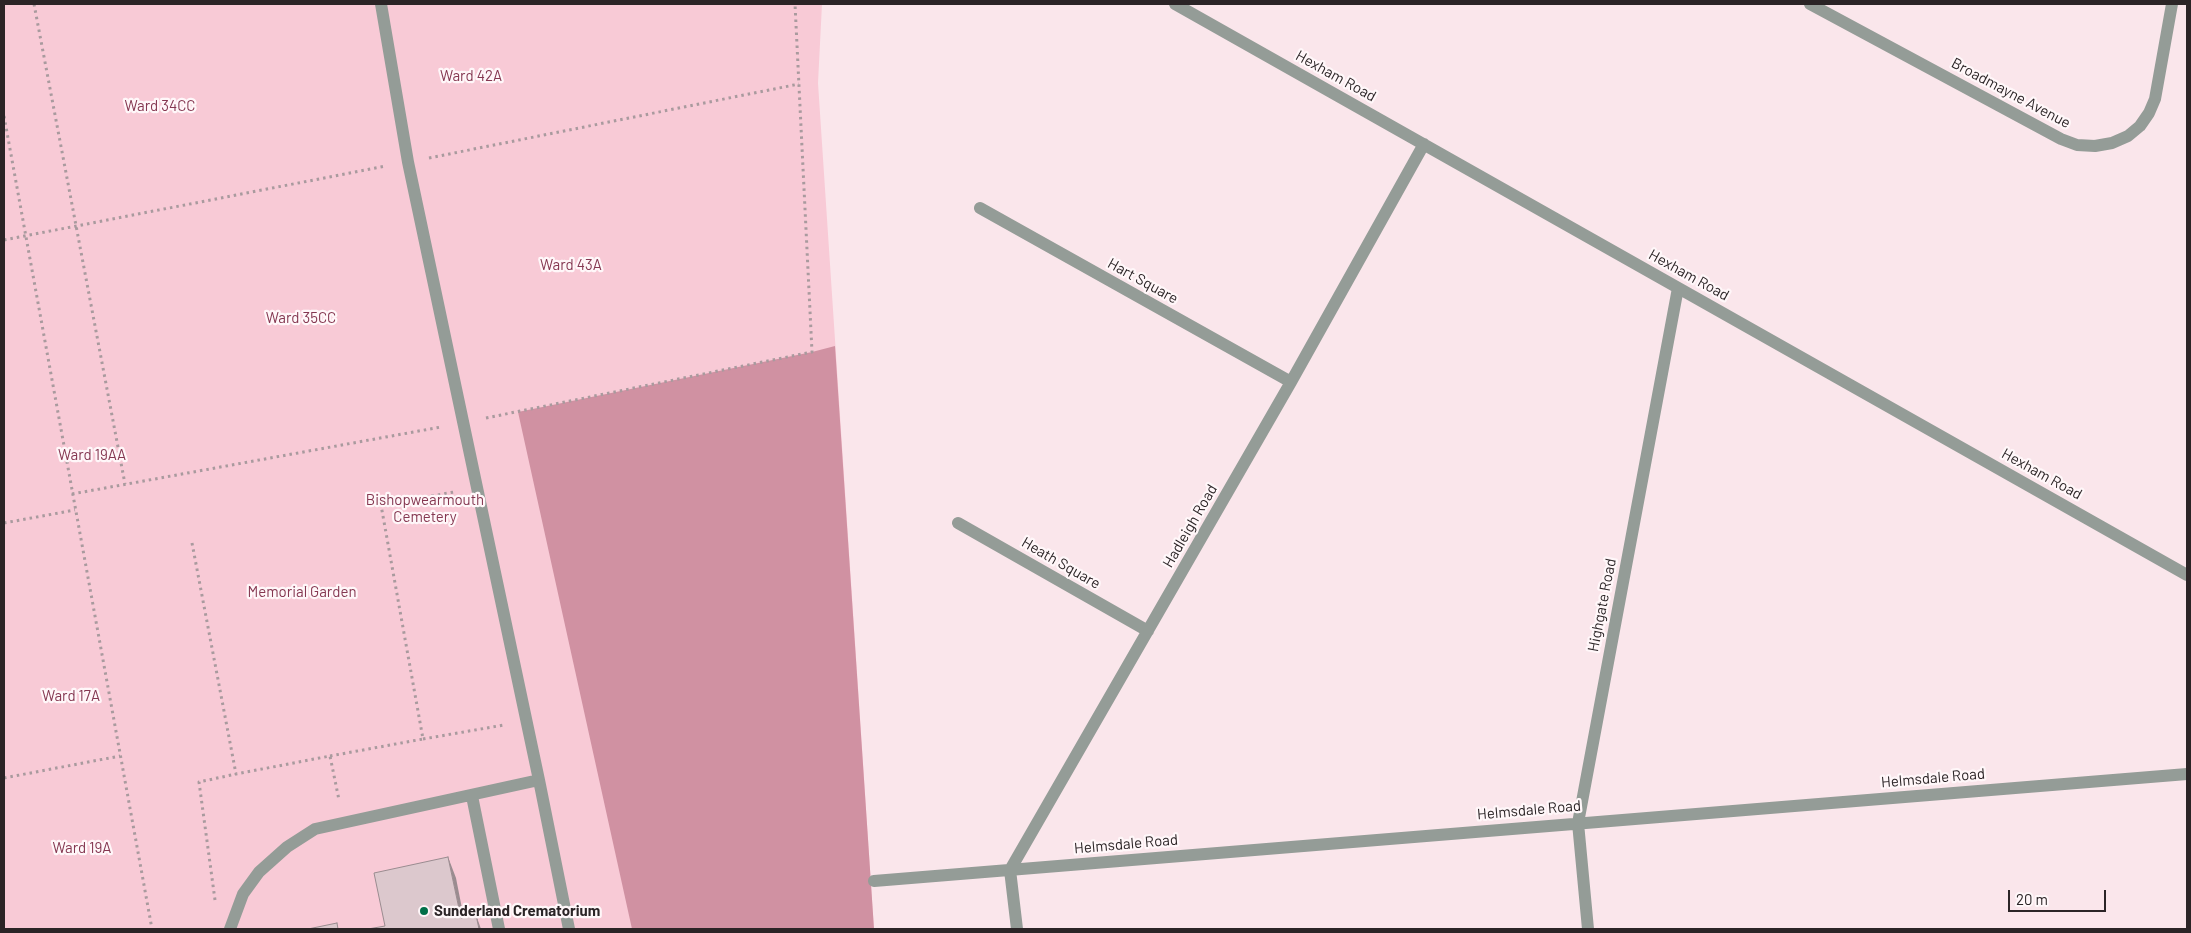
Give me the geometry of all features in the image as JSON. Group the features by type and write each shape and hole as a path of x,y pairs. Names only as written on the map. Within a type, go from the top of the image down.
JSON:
{"street":[{"path":"381,4 408,162 540,780 569,929"},
{"name":"Hexham Road","path":"1175,4 2187,575"},
{"name":"Broadmayne Avenue","path":"1810,4 2061,139 2077,145 2095,146 2112,143 2128,136 2140,126 2148,113 2154,98 2172,4"},
{"name":"Hadleigh Road","path":"1010,870 1291,382 1424,144"},
{"name":"Hart Square","path":"980,208 1291,382"},
{"name":"Highgate Road","path":"1588,929 1578,823 1678,288"},
{"name":"Heath Square","path":"958,523 1148,631"},
{"name":"Helmsdale Road","path":"874,882 2187,774"},
{"path":"230,929 243,894 259,872 287,846 315,829 540,780"},
{"path":"472,796 500,929"},
{"path":"1010,870 1017,929"}],"path":[{"path":"34,4 125,484"},
{"path":"72,494 463,423 812,352 794,4"},
{"path":"4,240 799,84"},
{"path":"4,116 152,929"},
{"path":"424,739 381,505 477,488"},
{"path":"4,523 75,510"},
{"path":"192,543 236,774"},
{"path":"216,910 199,782 330,756 527,721"},
{"path":"4,778 120,756"},
{"path":"330,756 343,823"}],"green space":[{"name":"Bishopwearmouth Cemetery","path":"4,4 822,4 818,83 874,929 4,929"}],"shaded area":[{"path":"835,346 874,929 632,929 518,412"}],"building":[{"name":"Sunderland Crematorium","path":"448,857 461,918 476,915 479,929 368,929 385,926 374,873"},
{"path":"337,923 338,929 308,929"}],"place":[{"name":"Sunderland Crematorium","path":"424,911"}],"park label":[{"name":"Ward 42A","path":"471,76"},
{"name":"Ward 34CC","path":"160,106"},
{"name":"Ward 43A","path":"571,265"},
{"name":"Ward 35CC","path":"301,318"},
{"name":"Ward 19AA","path":"92,455"},
{"name":"Memorial Garden","path":"302,592"},
{"name":"Ward 17A","path":"71,696"},
{"name":"Ward 19A","path":"82,848"}]}
